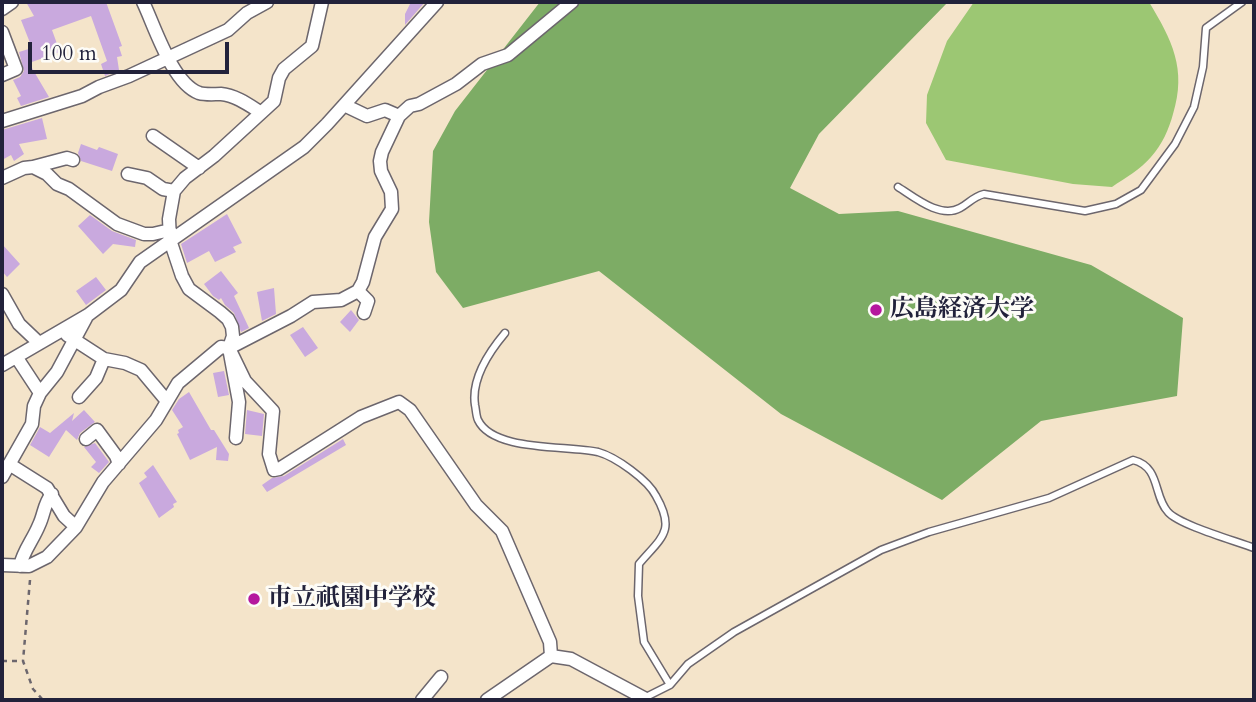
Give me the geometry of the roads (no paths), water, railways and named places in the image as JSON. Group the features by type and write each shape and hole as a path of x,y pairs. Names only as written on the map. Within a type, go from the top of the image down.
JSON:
{"street":[{"path":"2,9 12,2"},
{"path":"143,2 169,58 183,81 196,92 232,97 260,112"},
{"path":"2,121 82,96 129,76 228,30 247,13 267,2"},
{"path":"236,438 239,402 229,348 233,336 232,327 228,319 185,284 170,235 169,219 174,191 185,178 253,122 260,112 274,101 284,69 312,46 322,2"},
{"path":"2,365 88,315 121,290 140,262 170,235 304,147 437,2"},
{"path":"2,565 24,566 47,557 76,527 103,482 156,420 178,383 221,347 229,348 313,302 341,300 358,291 375,237 392,209 391,192 381,171 380,161 398,116 410,106 456,84 482,64 508,55 572,2"},
{"path":"2,32 16,69 2,75"},
{"path":"344,105 367,116 385,110 398,116"},
{"path":"153,136 199,168"},
{"path":"2,178 24,168 67,158 73,160"},
{"path":"33,167 69,189 117,225 144,234 170,235"},
{"path":"128,174 147,178 163,189 174,191"},
{"path":"358,291 368,301 363,313"},
{"path":"2,294 19,324 39,342"},
{"path":"2,477 32,424 34,406 40,393 57,372 88,315"},
{"path":"61,331 104,359 125,363 141,370 166,400"},
{"path":"229,348 246,381 273,411 269,454 274,470 361,417 399,402 410,410 476,505 502,531 550,642 551,656"},
{"path":"17,358 40,393"},
{"path":"79,397 96,378 104,359"},
{"path":"86,439 97,430 119,464"},
{"path":"9,464 52,494 64,516 76,527"},
{"path":"24,566 22,556 40,524 52,494"},
{"path":"487,700 551,656 571,659 643,698"},
{"path":"422,700 440,677"},
{"path":"508,700 510,685"}],"lane":[{"path":"898,187 927,205 947,212 961,208 971,198 984,194 1085,211 1116,204 1141,190 1175,144 1195,107 1203,67 1206,28 1241,2"},
{"path":"505,333 491,350 478,379 474,399 478,421 496,437 529,445 601,453 651,486 666,513 664,534 639,564 638,596 644,642 670,685"},
{"path":"643,698 670,685 688,664 734,632 881,550 929,532 1049,498 1133,460 1143,463 1151,473 1167,512 1180,520 1254,548"}],"place":[{"name":"広島経済大学","path":"876,310"},
{"name":"市立祇園中学校","path":"254,599"}]}
